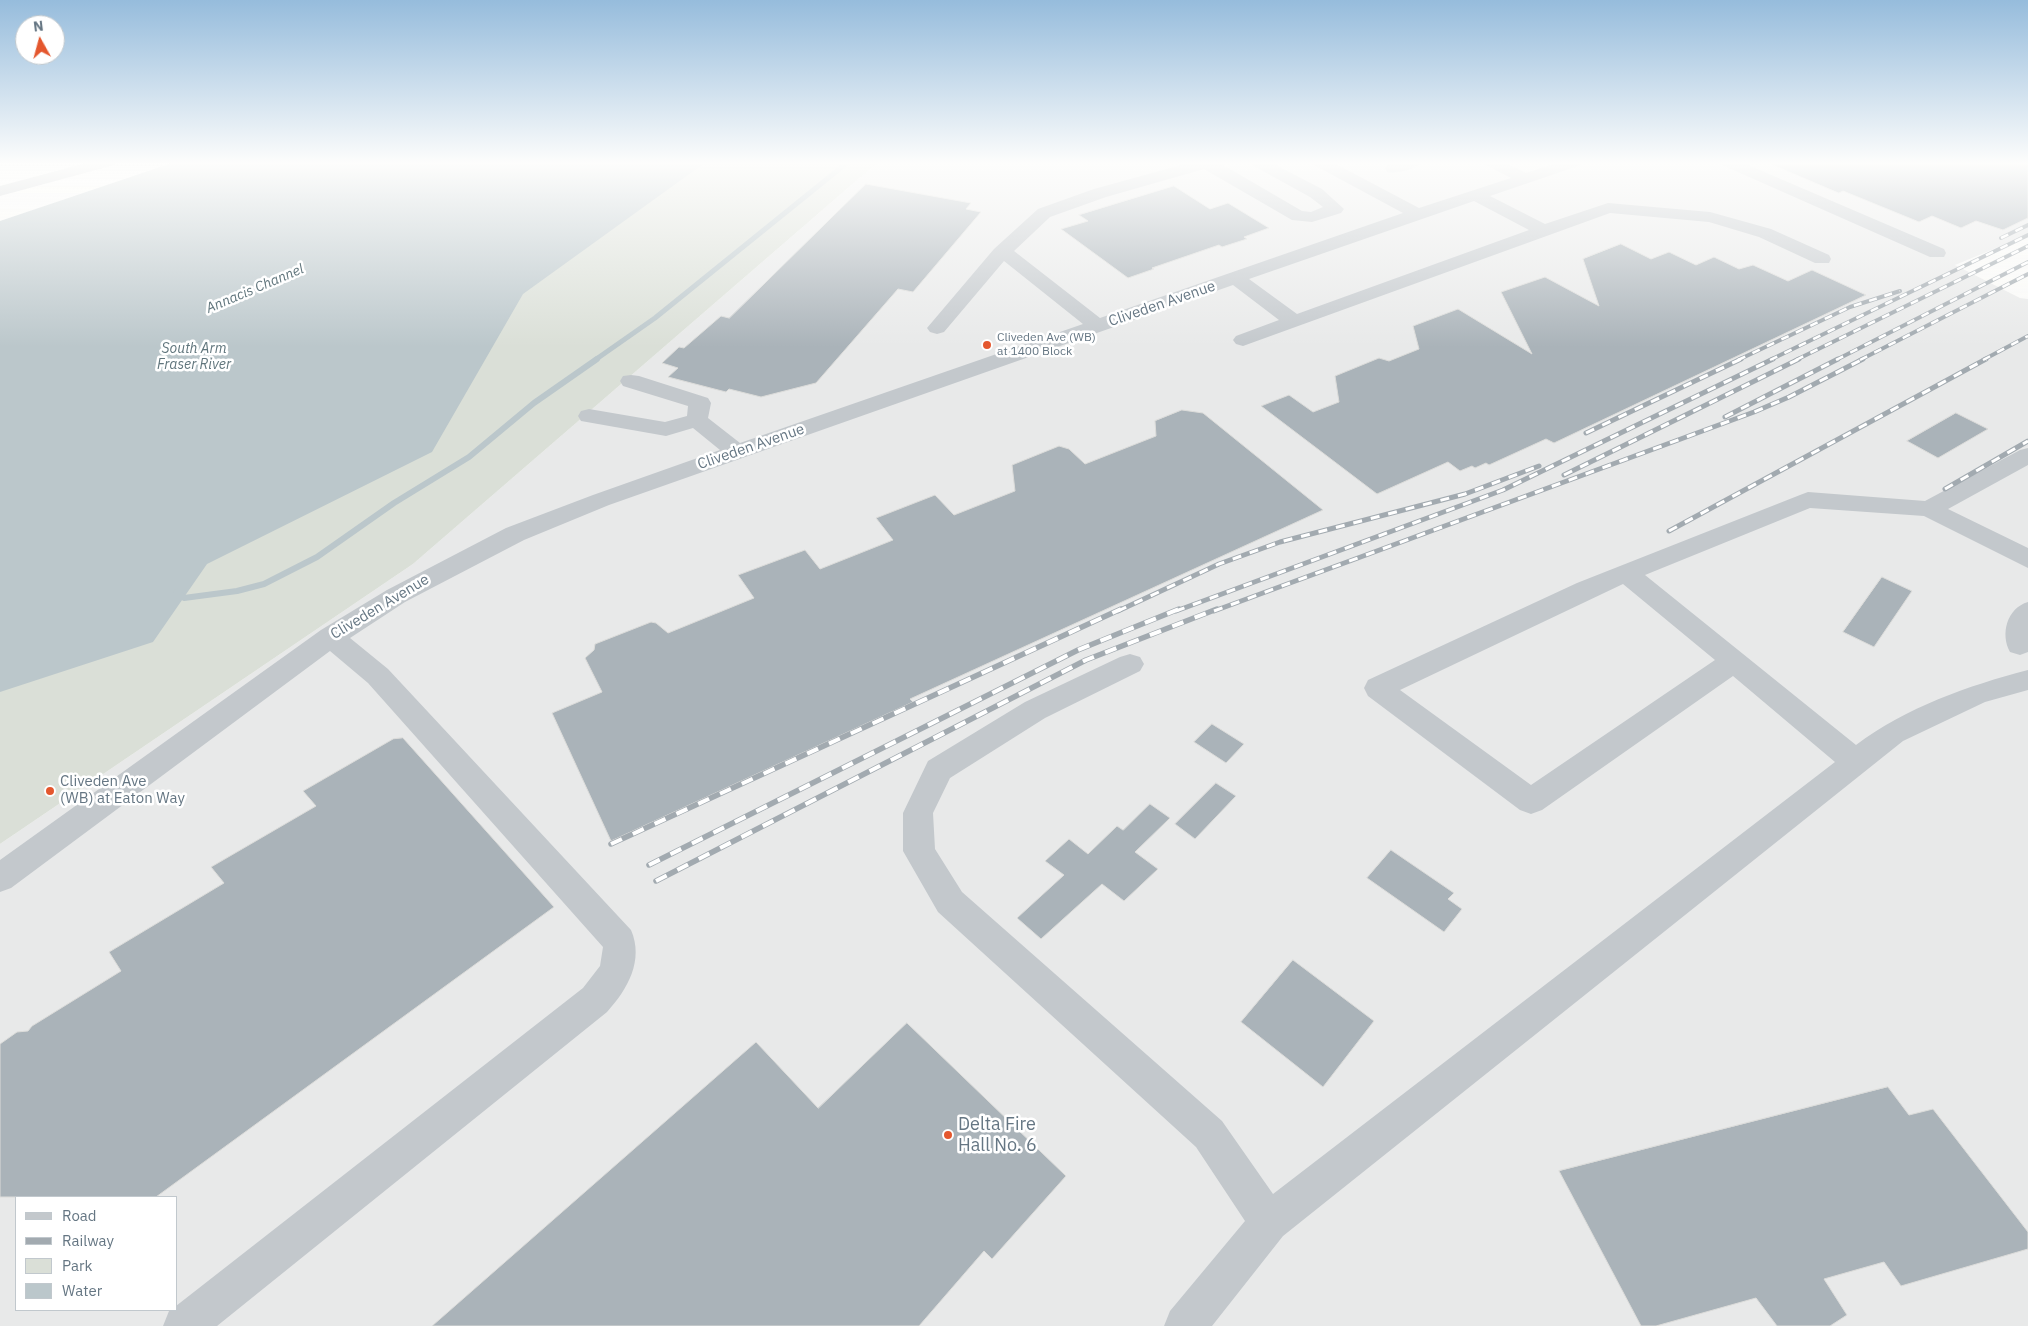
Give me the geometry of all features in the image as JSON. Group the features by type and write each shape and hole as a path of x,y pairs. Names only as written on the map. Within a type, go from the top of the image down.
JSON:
{"street":[{"path":"937,328 1003,251 1032,224"},
{"name":"Cliveden Avenue","path":"0,878 331,637 396,596 515,534 601,500 1390,224"},
{"path":"1530,224 1544,231"},
{"path":"1244,340 1564,224"},
{"path":"1734,224 1766,233 1822,259"},
{"path":"1870,224 1937,253"},
{"path":"1003,251 1097,326"},
{"path":"1235,278 1296,322"},
{"path":"630,381 700,402 697,420"},
{"path":"590,416 666,429 697,420"},
{"path":"697,420 737,452"},
{"path":"1929,509 2028,455"},
{"path":"1734,661 1531,801 1378,688 1626,573 1808,500 1929,509 2028,559"},
{"path":"1626,573 1856,762"},
{"path":"184,1326 595,1000 609,986 617,969 621,952 619,941 378,676 331,637"},
{"path":"1130,664 1035,710 939,770 918,813 919,851 950,902 1209,1134 1269,1222"},
{"path":"1184,1326 1269,1222 1893,733 1978,694 2028,680"}],"shaded area":[{"path":"806,224 2028,224 2028,235 1955,265 2020,298 2028,299 2028,1326 0,1326 0,844 413,564"}],"green space":[{"path":"573,224 806,224 413,564 0,844 0,548"}],"water":[{"name":"South Arm Fraser River","path":"0,224 620,224 523,294 432,452 207,564 153,642 0,692"}],"building":[{"path":"825,224 971,224 913,292 898,289 816,383 761,397 729,389 726,392 668,377 678,368 662,363 679,347 684,348 721,316 729,318"},
{"path":"1078,224 1262,224 1269,228 1244,237 1247,239 1222,247 1219,245 1128,278 1061,229"},
{"path":"1951,224 1970,224 1961,228"},
{"path":"1985,224 2016,224 2003,230"},
{"path":"1621,244 1651,259 1669,252 1696,265 1714,257 1739,269 1753,265 1788,281 1812,270 1866,295 1554,443 1546,439 1489,465 1486,463 1475,468 1472,466 1460,471 1448,462 1377,494 1261,406 1289,395 1313,412 1339,402 1335,376 1379,358 1389,361 1419,349 1413,326 1458,309 1532,354 1501,292 1545,277 1599,306 1583,259"},
{"path":"1182,410 1203,413 1323,510 910,699 913,702 611,841 552,713 602,692 585,658 594,650 595,644 651,622 656,623 668,633 754,598 738,575 805,550 820,569 893,540 876,518 935,495 954,515 1015,491 1012,465 1059,446 1069,449 1085,464 1156,436 1155,421"},
{"path":"1956,413 1988,429 1938,458 1907,441"},
{"path":"1882,577 1912,591 1874,647 1843,632"},
{"path":"1212,724 1244,744 1226,763 1194,742"},
{"path":"403,738 554,907 157,1196 0,1197 0,1044 17,1032 28,1031 32,1026 121,971 109,952 224,883 211,867 316,806 303,791 393,739"},
{"path":"1216,783 1236,796 1195,839 1175,824"},
{"path":"1150,804 1170,818 1135,852 1158,869 1124,901 1102,884 1041,939 1017,918 1064,875 1045,861 1069,839 1088,854 1117,826 1123,830"},
{"path":"1391,850 1454,893 1448,899 1462,909 1444,932 1367,878"},
{"path":"1293,960 1374,1021 1323,1087 1241,1022"},
{"path":"907,1023 1066,1176 992,1259 984,1251 919,1326 432,1326 756,1042 818,1108"},
{"path":"1888,1087 1909,1115 1933,1109 2028,1232 2028,1249 1901,1286 1884,1262 1824,1279 1847,1315 1830,1326 1777,1326 1756,1298 1656,1326 1641,1326 1559,1171"}],"waterway":[{"path":"595,360 655,318 771,224"},
{"path":"177,592 184,598 237,591 264,584 317,557 394,503 469,457 534,403 597,359"}],"railway":[{"path":"2001,238 2028,225"},
{"path":"1770,360 2028,235"},
{"path":"1796,360 2028,246"},
{"path":"1836,360 2028,262"},
{"path":"1860,360 2028,274"},
{"path":"1738,360 1850,307 1900,291"},
{"path":"1983,360 2028,336"},
{"path":"1586,433 1741,359"},
{"path":"1176,611 1503,490 1773,359"},
{"path":"1564,475 1799,359"},
{"path":"1725,417 1838,359"},
{"path":"1214,611 1754,412 1789,397 1863,359"},
{"path":"1669,531 1986,359"},
{"path":"1945,489 2028,441"},
{"path":"1118,611 1219,564 1280,542 1465,494 1539,466"},
{"path":"611,844 1121,609"},
{"path":"649,865 1078,650 1179,609"},
{"path":"656,881 1086,660 1217,609"}],"place":[{"name":"Cliveden Ave (WB) at 1400 Block","path":"987,345"},
{"name":"Cliveden Ave (WB) at Eaton Way","path":"50,791"},
{"name":"Delta Fire Hall No. 6","path":"948,1135"}],"water label":[{"name":"Annacis Channel","path":"255,289"}]}
